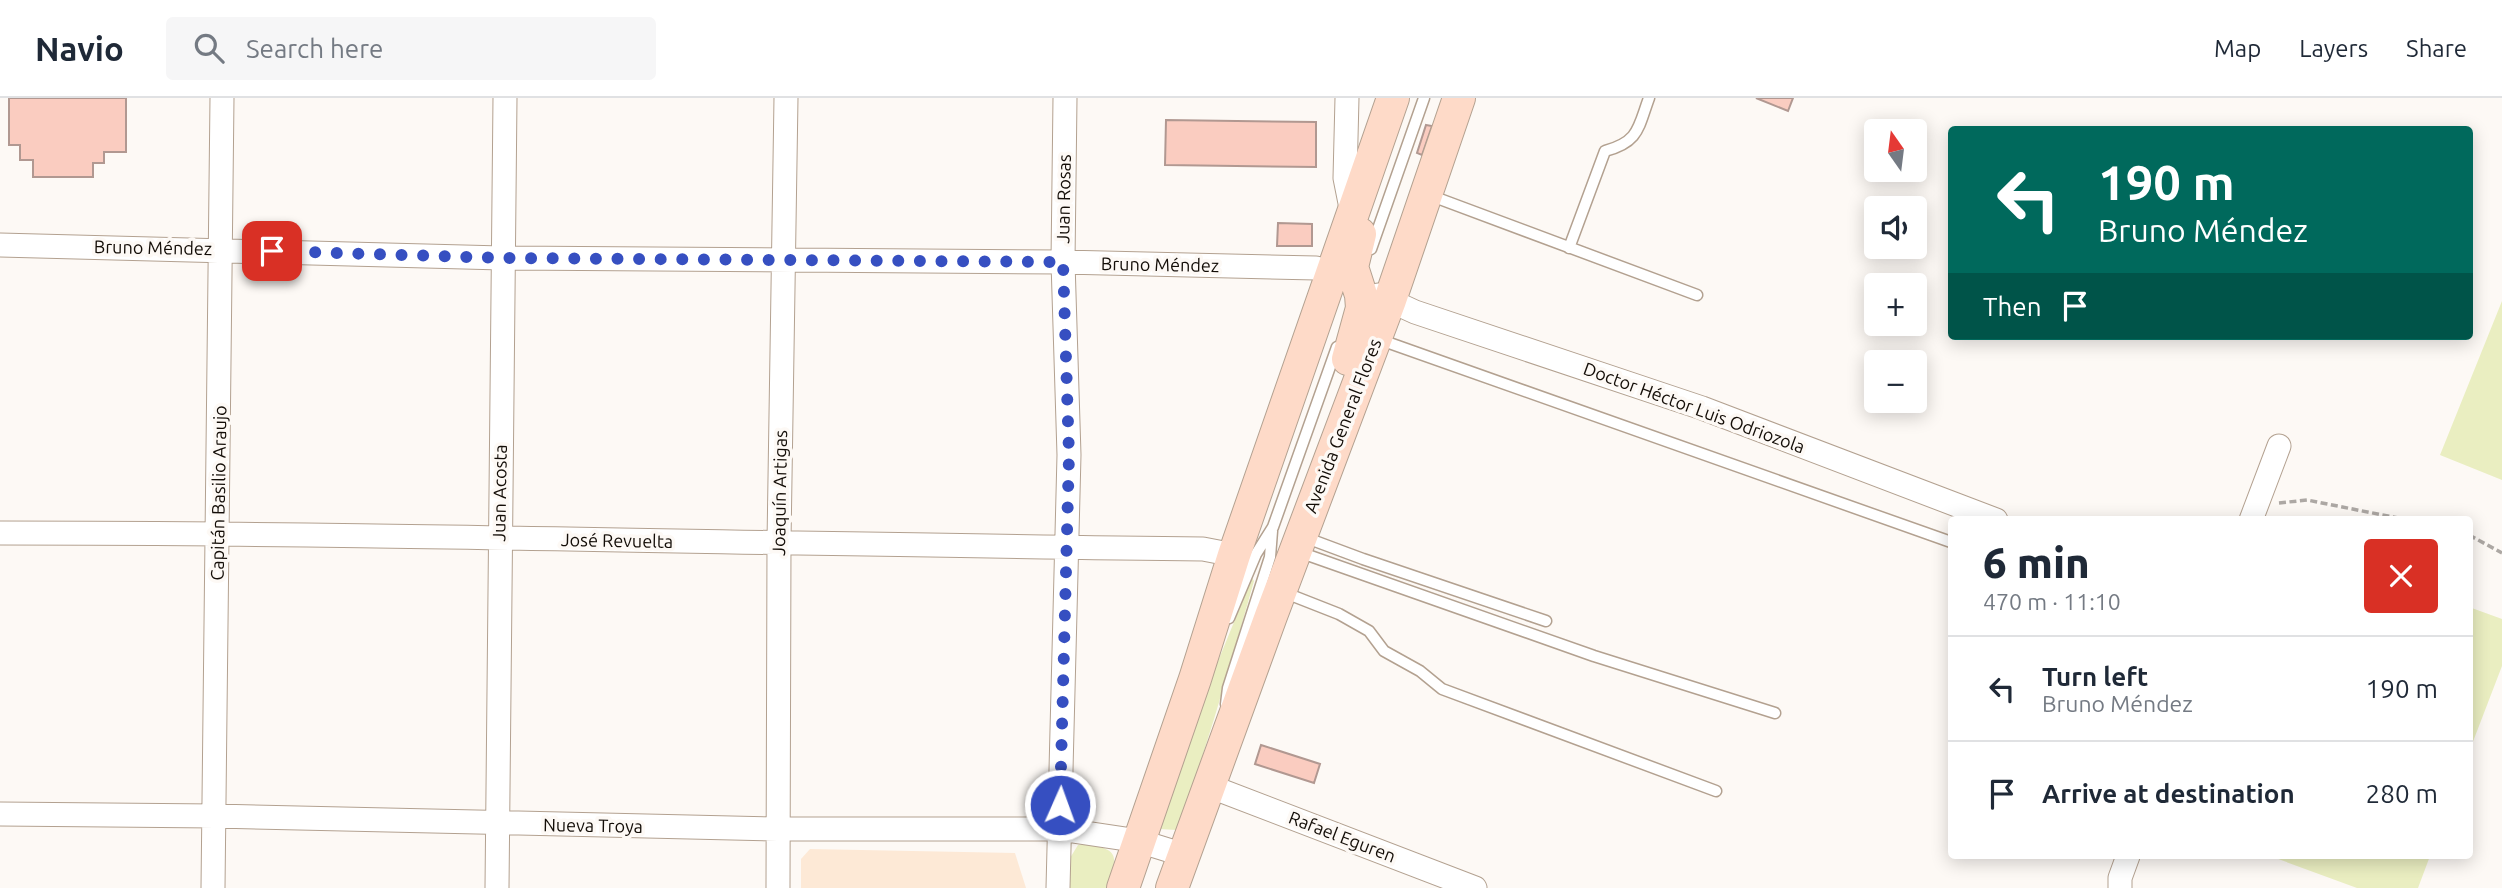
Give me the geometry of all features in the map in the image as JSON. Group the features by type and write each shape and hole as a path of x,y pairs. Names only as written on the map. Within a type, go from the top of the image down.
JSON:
{"main road":[{"name":"Avenida General Flores","path":"1123,888 1195,679 1234,555 1345,280 1352,214 1393,98"},
{"name":"Avenida General Flores","path":"1172,888 1280,591 1290,538 1325,472 1390,300 1459,98"},
{"path":"1325,472 1324,430 1362,308 1345,280 1352,267 1374,192 1371,159"}],"street":[{"name":"Capitán Basilio Araujo","path":"213,888 222,98"},
{"name":"Juan Acosta","path":"497,888 505,98"},
{"name":"Joaquín Artigas","path":"778,888 779,542 786,98"},
{"name":"Juan Rosas","path":"1058,888 1069,455 1063,262 1065,98"},
{"path":"1347,98 1345,178 1352,214"},
{"name":"Bruno Méndez","path":"0,245 502,258 1063,262 1316,268 1390,300"},
{"name":"Doctor Héctor Luis Odriozola","path":"1390,300 1415,312 1702,408 1986,516"},
{"path":"2253,513 2279,446"},
{"name":"José Revuelta","path":"0,533 218,533 499,540 779,542 1203,550 1234,555"},
{"name":"Rafael Eguren","path":"1209,786 1475,888"},
{"name":"Nueva Troya","path":"0,814 215,816 778,829 1059,828 1139,841 1184,855"},
{"path":"2119,888 2127,859"}],"lane":[{"name":"Avenida General Flores","path":"1345,323 1345,280 1423,98"},
{"path":"1569,248 1605,151 1622,147 1634,137 1649,98"},
{"path":"1427,194 1697,295"},
{"name":"Avenida General Flores","path":"1221,752 1227,688 1270,557 1290,538 1341,335"},
{"path":"1376,338 1948,541"},
{"name":"Avenida General Flores","path":"1226,625 1256,554 1290,538"},
{"path":"1290,538 1363,559 1546,621"},
{"path":"1290,538 1594,656 1774,713"},
{"path":"1280,591 1339,614 1369,632 1384,651 1420,671 1442,689 1716,791"},
{"name":"Avenida General Flores","path":"1195,679 1207,672 1217,648"}],"path":[{"path":"2253,513 2307,500 2388,516"},
{"path":"2473,537 2502,553"}],"shaded area":[{"path":"810,849 1015,853 1026,888 801,888 801,859"}],"green space":[{"path":"2502,301 2502,480 2440,455"},
{"path":"1252,578 1254,581 1218,707 1177,830 1159,829 1214,671"},
{"path":"2473,608 2502,619 2502,666 2473,742"},
{"path":"1086,844 1106,849 1114,857 1106,888 1068,888 1070,858 1078,845"},
{"path":"2278,859 2429,859 2418,888 2357,888"}],"building":[{"path":"9,98 126,98 126,152 104,152 104,163 93,163 93,177 33,177 33,160 20,160 20,145 9,145"},
{"path":"1756,98 1793,98 1788,111"},
{"path":"1166,120 1316,122 1316,167 1165,165"},
{"path":"1426,125 1432,126 1422,155 1417,153"},
{"path":"1278,223 1312,224 1312,246 1277,246"},
{"path":"1261,745 1320,764 1314,783 1255,764"}],"route":[{"path":"272,251 502,258 1063,262 1069,455 1060,805"}]}
